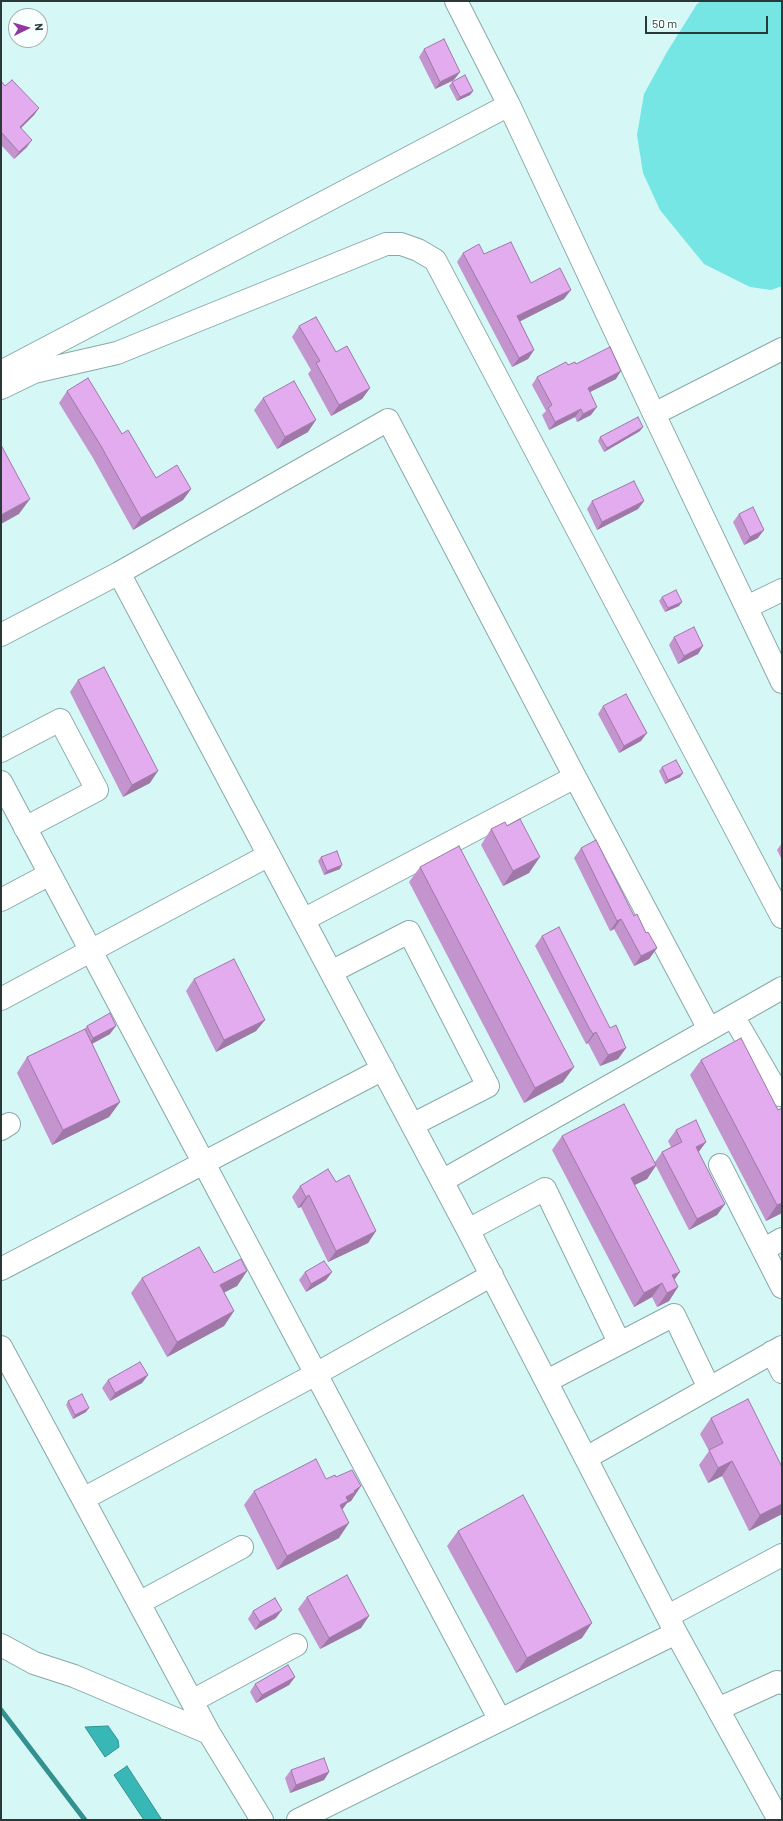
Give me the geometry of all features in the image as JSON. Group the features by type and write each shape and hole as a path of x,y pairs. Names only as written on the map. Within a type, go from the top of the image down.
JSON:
{"street":[{"path":"456,1 509,105 782,682"},
{"path":"1,372 509,105"},
{"path":"1,388 34,372 117,353 386,244 401,244 418,250 435,260 782,917"},
{"path":"654,414 782,349"},
{"path":"1,635 119,573 388,420 709,1029"},
{"path":"119,573 468,1230 672,1625 780,1818"},
{"path":"747,607 782,590"},
{"path":"1,751 60,720 97,790 25,828"},
{"path":"303,920 575,777"},
{"path":"1,782 500,1720"},
{"path":"1,999 269,855"},
{"path":"1,900 50,874"},
{"path":"331,972 409,932 488,1086 412,1125"},
{"path":"442,1181 782,988"},
{"path":"733,1016 779,1095 782,1094"},
{"path":"1,1269 383,1069"},
{"path":"720,1164 782,1287"},
{"path":"468,1230 544,1189 619,1342"},
{"path":"763,1250 782,1239"},
{"path":"83,1499 316,1374 492,1276"},
{"path":"547,1381 619,1342 674,1315 710,1388"},
{"path":"1,1347 209,1733 262,1820"},
{"path":"586,1458 777,1350 782,1372"},
{"path":"139,1603 242,1547"},
{"path":"298,1820 500,1720 672,1625 782,1555"},
{"path":"1,1645 34,1663 74,1676 209,1733"},
{"path":"192,1701 296,1645"},
{"path":"718,1709 777,1682 782,1683"}],"shaded area":[{"path":"701,1 782,1 782,286 771,290 750,287 704,264 660,210 643,173 637,135 644,94 667,52 697,4"},
{"path":"108,1726 118,1740 119,1747 105,1757 85,1727"},
{"path":"127,1766 162,1820 144,1820 114,1775"}],"building":[{"path":"444,39 460,72 440,82 424,49"},
{"path":"465,75 473,91 460,97 452,82"},
{"path":"12,80 39,108 20,127 32,140 19,152 1,132 1,81 5,86"},
{"path":"511,242 531,283 560,268 571,290 517,316 534,350 519,358 463,253 479,244 484,254"},
{"path":"316,317 336,352 347,346 370,388 339,405 316,363 320,361 299,326"},
{"path":"610,347 621,371 588,388 597,407 583,414 581,409 555,422 548,408 552,405 537,377 566,362 568,365 575,362 576,364"},
{"path":"88,378 122,434 128,430 156,478 177,465 191,489 141,518 101,446 67,391"},
{"path":"294,381 316,420 285,437 263,398"},
{"path":"638,417 643,427 607,448 600,437"},
{"path":"1,445 30,499 1,515"},
{"path":"634,481 644,501 602,522 592,501"},
{"path":"753,507 764,530 750,537 739,514"},
{"path":"676,590 682,602 668,608 662,597"},
{"path":"694,627 703,646 684,656 674,637"},
{"path":"104,667 158,771 132,785 78,680"},
{"path":"626,694 647,733 624,746 603,706"},
{"path":"676,760 683,773 668,780 662,767"},
{"path":"520,819 540,857 513,871 491,829 505,822 507,826"},
{"path":"596,840 634,916 637,914 646,933 648,932 657,948 641,956 621,919 617,921 581,848"},
{"path":"459,846 574,1067 535,1088 420,867"},
{"path":"337,851 342,865 327,871 321,857"},
{"path":"559,927 610,1028 616,1025 626,1048 608,1055 596,1032 593,1034 589,1028 542,936"},
{"path":"234,959 265,1020 224,1040 194,979"},
{"path":"110,1013 116,1026 93,1038 87,1026"},
{"path":"85,1029 120,1102 63,1130 27,1057"},
{"path":"741,1038 778,1110 782,1108 782,1203 777,1205 701,1060"},
{"path":"624,1104 656,1165 631,1178 680,1272 672,1275 678,1287 667,1293 662,1283 644,1293 562,1136"},
{"path":"696,1120 706,1142 696,1147 725,1204 697,1219 662,1152 682,1142 676,1130"},
{"path":"328,1169 336,1182 349,1175 376,1231 336,1251 309,1195 306,1197 300,1186"},
{"path":"199,1247 214,1273 241,1259 247,1271 220,1285 234,1311 177,1342 142,1278"},
{"path":"324,1261 332,1272 311,1284 305,1272"},
{"path":"140,1362 148,1375 115,1393 108,1380"},
{"path":"82,1394 89,1408 75,1415 68,1401"},
{"path":"748,1399 782,1467 782,1504 760,1515 732,1461 718,1468 709,1450 723,1443 711,1418"},
{"path":"316,1459 326,1479 335,1475 336,1477 352,1470 361,1486 354,1491 355,1492 346,1497 348,1501 340,1505 349,1523 287,1556 254,1491"},
{"path":"523,1495 592,1623 527,1658 458,1531"},
{"path":"347,1575 369,1616 329,1638 307,1597"},
{"path":"275,1598 282,1610 260,1622 253,1611"},
{"path":"288,1665 295,1677 262,1695 255,1684"},
{"path":"324,1758 329,1772 296,1785 291,1770"}],"waterway":[{"path":"1,1710 85,1820"}]}
